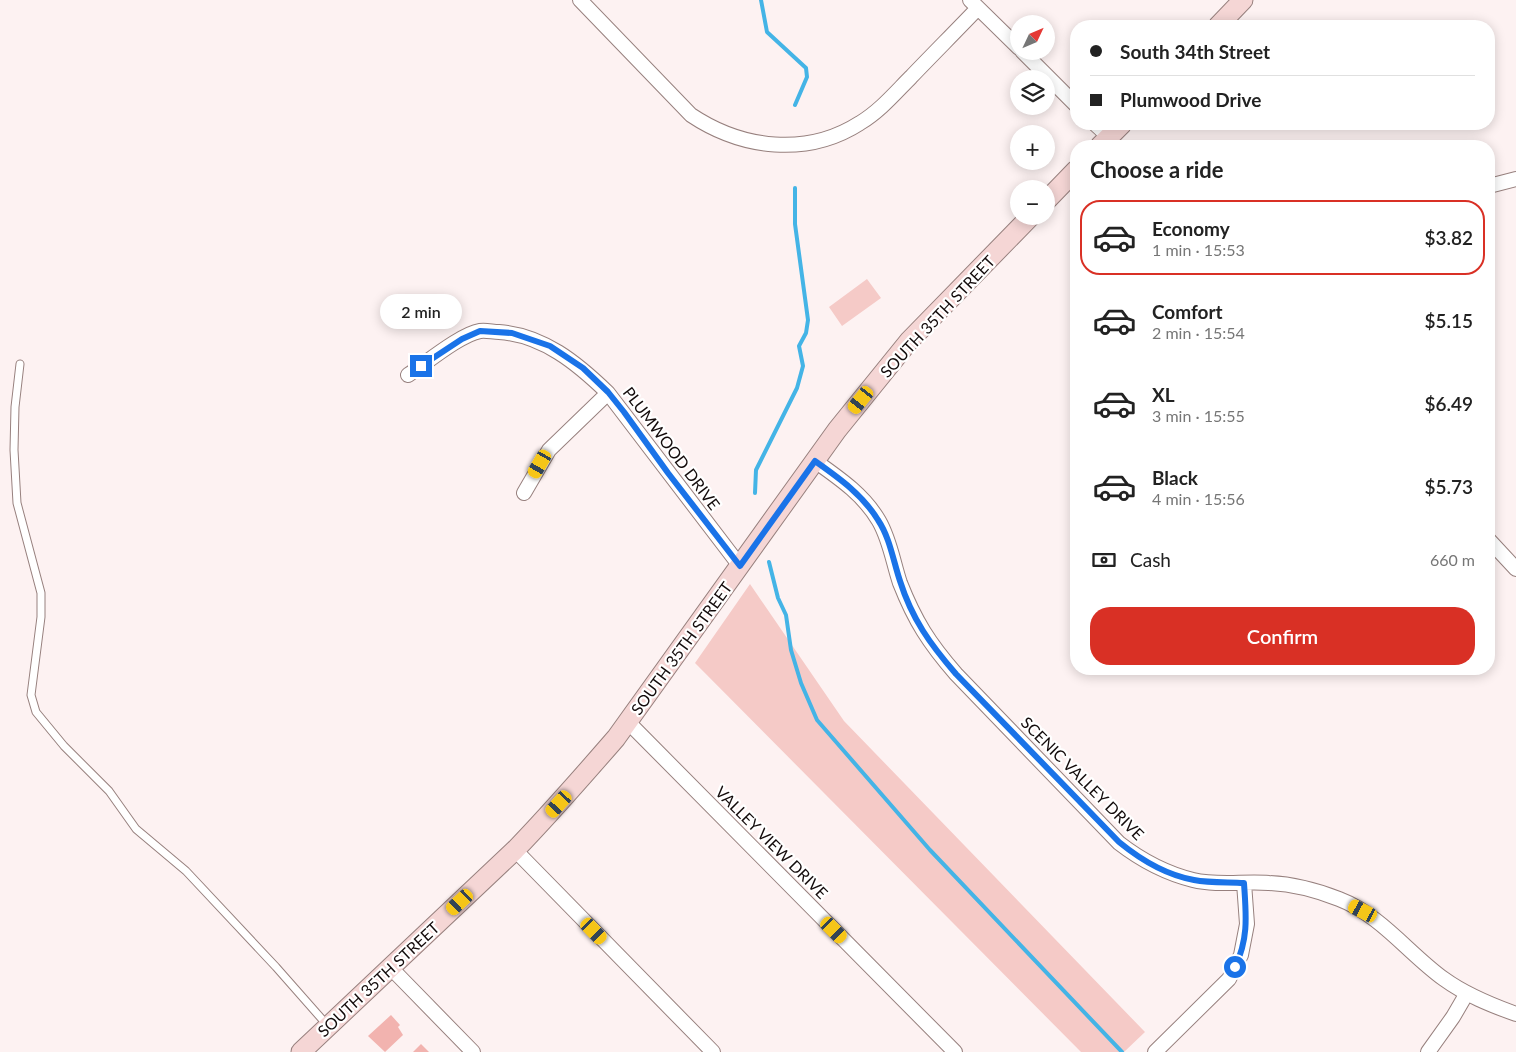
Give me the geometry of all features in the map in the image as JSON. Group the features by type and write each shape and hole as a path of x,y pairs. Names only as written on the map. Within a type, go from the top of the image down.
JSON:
{"street":[{"path":"580,0 691,115 710,128 732,137 775,146 799,145 820,140 840,134 860,123 886,103 974,4 1010,39"},
{"path":"1224,20 1243,0"},
{"path":"1031,60 1070,99"},
{"path":"1055,192 1070,176"},
{"path":"1495,185 1516,180"},
{"name":"SOUTH 35TH STREET","path":"301,1052 515,850 559,804 628,722 837,430 909,341 1022,225"},
{"name":"PLUMWOOD DRIVE","path":"408,375 462,339 480,331 512,333 550,346 583,368 608,392 740,566"},
{"path":"524,493 548,450 608,392"},
{"name":"SCENIC VALLEY DRIVE","path":"815,461 862,498 879,521 890,546 900,581 917,623 932,646 956,674 1119,842 1139,858 1163,870 1194,880 1296,885 1341,899 1363,911 1438,974 1466,993 1516,1014"},
{"path":"1495,546 1516,569"},
{"name":"VALLEY VIEW DRIVE","path":"628,722 955,1052"},
{"path":"515,850 713,1052"},
{"path":"1155,1052 1229,979 1241,955 1247,924 1244,883"},
{"path":"390,967 473,1052"},
{"path":"1428,1052 1454,1017 1466,993"}],"lane":[{"path":"20,364 15,406 14,450 17,503 41,593 41,617 31,695 36,712 64,746 109,791 136,830 186,871 276,966 328,1026"}],"shaded area":[{"path":"867,279 881,298 842,326 829,307"},
{"path":"750,584 844,721 1145,1032 1124,1052 1081,1052 695,663"}],"building":[{"path":"391,1015 400,1025 398,1027 403,1035 385,1052 368,1036"},
{"path":"421,1044 429,1052 413,1052"}],"waterway":[{"path":"761,0 767,32 806,68 807,77 795,105"},
{"path":"755,493 756,470 797,388 803,366 799,346 806,333 808,320 795,224 795,188"},
{"path":"769,562 778,598 786,615 791,650 801,683 817,720 930,850 1122,1052"}],"route":[{"path":"421,366 462,339 480,331 512,333 550,346 583,368 608,392 740,566 815,461 862,498 879,521 890,546 900,581 917,623 932,646 956,674 1119,842 1139,858 1163,870 1194,880 1244,883 1247,924 1241,955 1235,967"}]}
